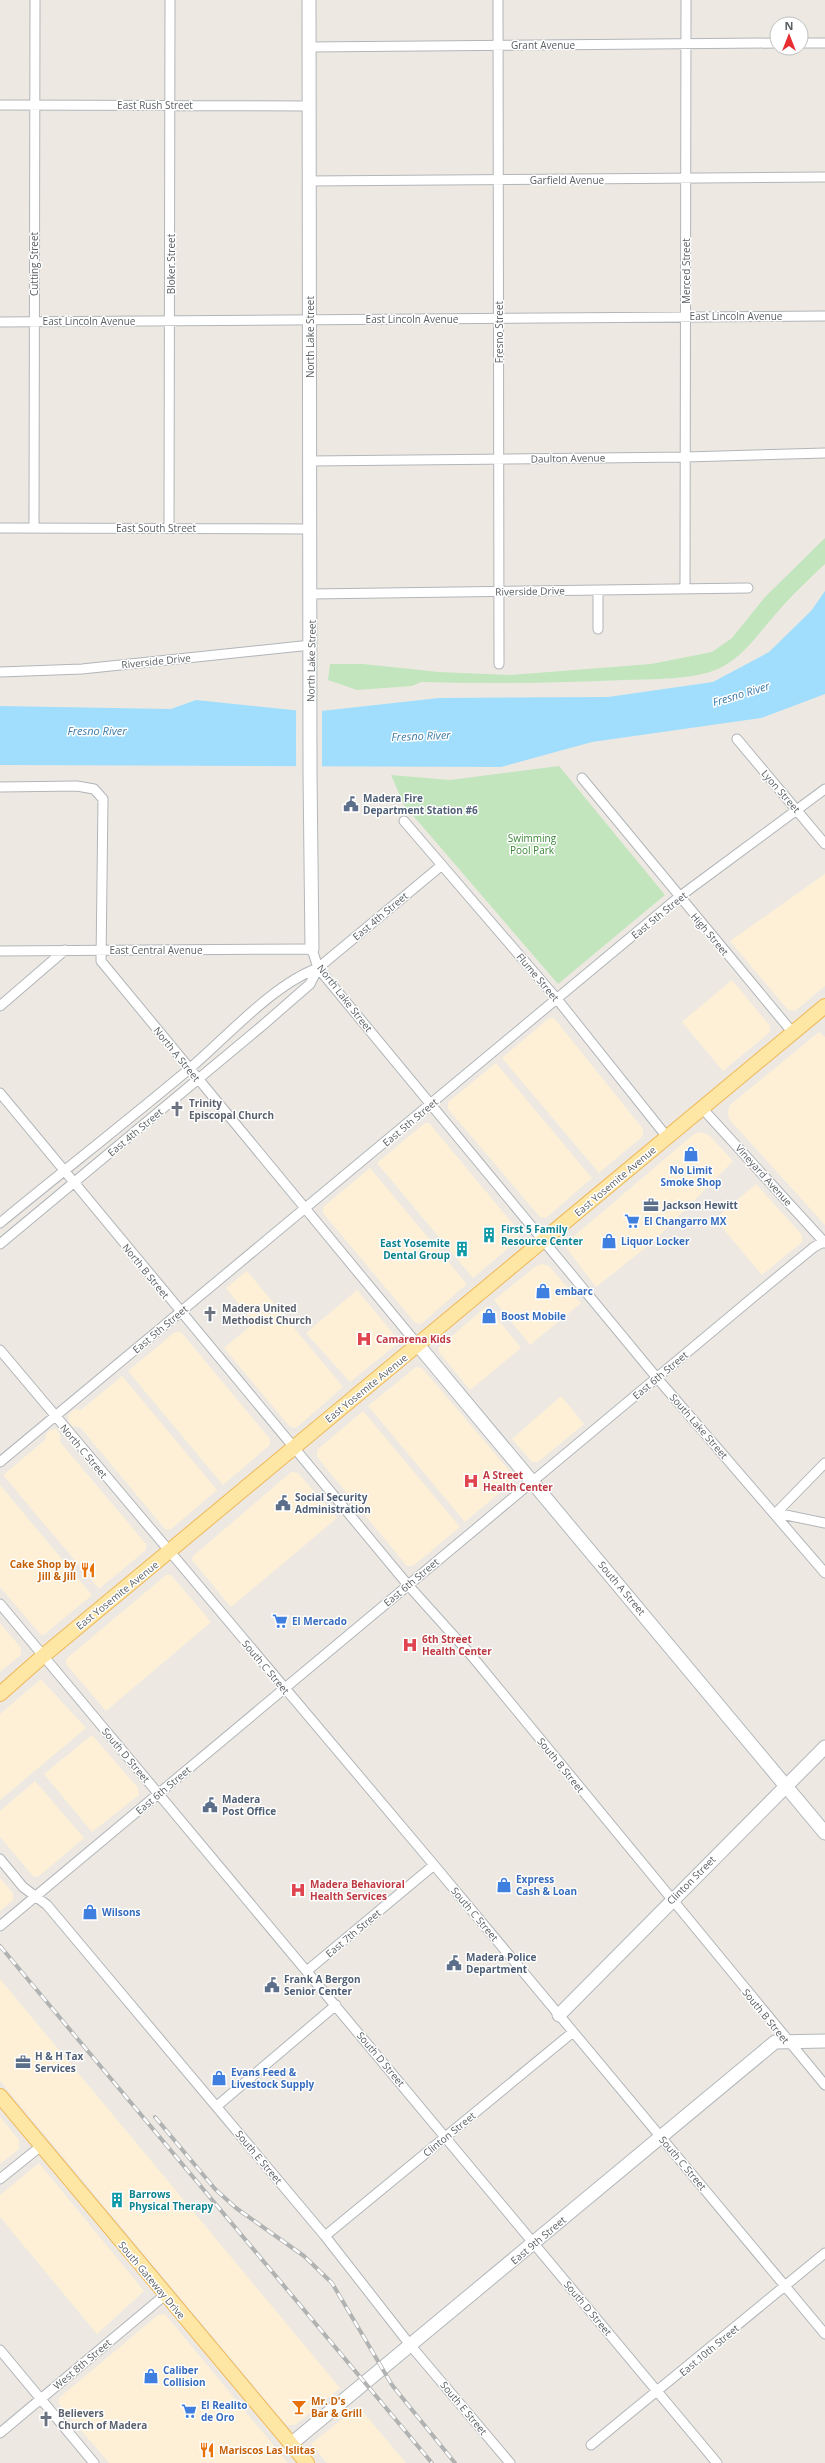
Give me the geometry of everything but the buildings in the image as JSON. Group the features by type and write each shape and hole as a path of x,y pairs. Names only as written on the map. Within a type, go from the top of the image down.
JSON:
{"main road":[{"name":"East Yosemite Avenue","path":"0,1694 43,1656 418,1346 825,1006"},
{"name":"South Gateway Drive","path":"0,2096 164,2295 307,2463"}],"street":[{"name":"Cutting Street","path":"34,528 35,0"},
{"name":"Bloker Street","path":"169,528 171,320 170,0"},
{"name":"North Lake Street","path":"310,0 310,772 312,949 318,968 542,1241"},
{"name":"Fresno Street","path":"498,0 499,664"},
{"name":"Merced Street","path":"685,589 686,0"},
{"name":"Grant Avenue","path":"310,47 769,43"},
{"path":"809,43 825,43"},
{"name":"East Rush Street","path":"0,105 310,106"},
{"name":"Garfield Avenue","path":"310,182 825,177"},
{"name":"East Lincoln Avenue","path":"0,322 825,316"},
{"name":"Daulton Avenue","path":"311,461 686,457 825,453"},
{"name":"East South Street","path":"0,528 311,529"},
{"name":"Riverside Drive","path":"311,594 748,588"},
{"path":"598,591 598,629"},
{"name":"Riverside Drive","path":"0,672 82,669 311,645"},
{"name":"Lyon Street","path":"737,740 825,844"},
{"name":"High Street","path":"582,778 792,1033"},
{"name":"North A Street","path":"0,787 76,786 94,789 102,799 102,961 197,1080 307,1209 418,1346"},
{"name":"East 5th Street","path":"0,1462 180,1312 307,1209 679,897 798,811 825,789"},
{"name":"Flume Street","path":"404,822 557,999 667,1137"},
{"name":"East 4th Street","path":"0,1224 300,975 318,968 442,865"},
{"name":"East Central Avenue","path":"0,950 312,949"},
{"path":"0,1006 65,950"},
{"name":"East 4th Street","path":"0,1244 310,984 318,968"},
{"name":"North B Street","path":"0,1093 293,1448"},
{"name":"Vineyard Avenue","path":"702,1108 825,1242"},
{"name":"South Lake Street","path":"542,1241 657,1378 776,1513 825,1573"},
{"name":"East 6th Street","path":"0,1926 814,1247 825,1242"},
{"name":"South A Street","path":"418,1346 533,1481 825,1833"},
{"name":"North C Street","path":"0,1350 169,1552"},
{"name":"South B Street","path":"293,1448 408,1585 471,1655 786,2041 825,2085"},
{"path":"776,1513 825,1463"},
{"path":"776,1513 825,1523"},
{"name":"South C Street","path":"169,1552 434,1865 825,2334"},
{"name":"South D Street","path":"0,1604 308,1970 717,2463"},
{"name":"Clinton Street","path":"559,2015 825,1747"},
{"name":"South E Street","path":"0,1859 23,1887 47,1905 217,2106 325,2236 411,2346 510,2463"},
{"name":"East 7th Street","path":"308,1970 434,1865"},
{"path":"217,2106 336,2005"},
{"name":"Clinton Street","path":"325,2236 573,2032"},
{"path":"786,2041 825,2041"},
{"name":"East 9th Street","path":"291,2444 411,2346 775,2042 786,2041"},
{"path":"0,2179 41,2146"},
{"name":"East 10th Street","path":"591,2445 658,2392 825,2253"},
{"name":"West 8th Street","path":"0,2433 164,2295"},
{"path":"0,2350 94,2463"}],"shaded area":[{"path":"825,874 825,986 795,1011 788,1010 730,941"},
{"path":"732,980 770,1026 770,1032 723,1071 682,1022"},
{"path":"549,1018 554,1018 643,1129 643,1136 599,1173 502,1058"},
{"path":"819,1032 825,1037 825,1225 729,1119 728,1112 730,1105"},
{"path":"496,1063 592,1178 546,1218 540,1217 448,1109 448,1102"},
{"path":"425,1123 429,1123 518,1230 518,1240 473,1278 377,1163"},
{"path":"701,1132 709,1135 733,1161 654,1241 596,1287 567,1249 567,1242 694,1134"},
{"path":"370,1168 467,1284 421,1324 415,1323 323,1213 323,1207"},
{"path":"756,1184 802,1235 802,1242 762,1275 715,1219"},
{"path":"542,1264 549,1266 581,1303 530,1345 494,1300 536,1266"},
{"path":"247,1271 343,1387 296,1428 290,1427 224,1348 254,1323 226,1288"},
{"path":"357,1290 396,1337 397,1344 350,1382 306,1333"},
{"path":"487,1306 521,1348 470,1390 439,1352 439,1347"},
{"path":"175,1332 181,1332 270,1439 270,1445 223,1485 128,1371"},
{"path":"416,1367 422,1368 514,1476 512,1482 465,1522 368,1406"},
{"path":"122,1376 217,1490 170,1530 165,1529 80,1427 72,1426 68,1421 69,1414 75,1409 81,1410"},
{"path":"561,1396 584,1424 538,1462 532,1462 512,1439"},
{"path":"363,1411 460,1527 413,1566 407,1566 317,1457 317,1450"},
{"path":"56,1429 60,1435 60,1442 146,1544 146,1550 99,1589 3,1475 45,1440 46,1434 50,1430"},
{"path":"291,1472 298,1473 337,1518 231,1607 192,1560 193,1556"},
{"path":"0,1485 92,1595 45,1634 41,1635 0,1587"},
{"path":"166,1575 171,1575 211,1622 106,1711 66,1664 66,1659"},
{"path":"0,1623 21,1648 21,1655 0,1672"},
{"path":"41,1679 86,1728 0,1800 0,1714"},
{"path":"92,1735 138,1788 139,1795 92,1832 44,1774"},
{"path":"35,1781 84,1838 38,1877 33,1876 0,1837 0,1811"},
{"path":"0,1878 13,1893 13,1900 0,1911"},
{"path":"0,1979 340,2388 295,2425 287,2425 278,2415 0,2081"},
{"path":"0,2117 19,2140 19,2149 0,2164"},
{"path":"39,2163 144,2291 97,2334 0,2217 0,2195"},
{"path":"165,2314 288,2463 109,2463 59,2404 59,2398 158,2315"},
{"path":"358,2406 406,2463 327,2463 311,2444"}],"green space":[{"path":"825,538 825,564 786,603 743,651 729,663 710,672 673,678 573,682 421,682 412,686 357,690 328,680 330,664 363,664 439,672 510,675 651,664 712,652 732,638 765,597"},
{"name":"Swimming Pool Park","path":"559,766 665,895 558,984 404,805 391,775 450,780"}],"water":[{"name":"Fresno River","path":"825,591 825,694 761,718 592,742 501,767 0,765 0,706 171,709 196,700 312,712 439,698 608,697 713,682 769,652 811,611"}],"pier":[{"path":"296,708 322,709 322,770 296,770"}],"railway":[{"path":"0,1946 432,2463"},
{"path":"155,2117 215,2189 236,2208 304,2256 332,2283 392,2385 455,2463"}],"place":[{"name":"Madera Fire Department Station #6","path":"351,804"},
{"name":"Trinity Episcopal Church","path":"177,1109"},
{"name":"No Limit Smoke Shop","path":"691,1154"},
{"name":"Jackson Hewitt","path":"651,1205"},
{"name":"El Changarro MX","path":"632,1221"},
{"name":"First 5 Family Resource Center","path":"489,1235"},
{"name":"Liquor Locker","path":"609,1241"},
{"name":"East Yosemite Dental Group","path":"462,1249"},
{"name":"embarc","path":"543,1291"},
{"name":"Madera United Methodist Church","path":"210,1314"},
{"name":"Boost Mobile","path":"489,1316"},
{"name":"Camarena Kids","path":"364,1339"},
{"name":"A Street Health Center","path":"471,1481"},
{"name":"Social Security Administration","path":"283,1503"},
{"name":"Cake Shop by Jill & Jill","path":"88,1570"},
{"name":"El Mercado","path":"280,1621"},
{"name":"6th Street Health Center","path":"410,1645"},
{"name":"Madera Post Office","path":"210,1805"},
{"name":"Express Cash & Loan","path":"504,1885"},
{"name":"Madera Behavioral Health Services","path":"298,1890"},
{"name":"Wilsons","path":"90,1912"},
{"name":"Madera Police Department","path":"454,1963"},
{"name":"Frank A Bergon Senior Center","path":"272,1985"},
{"name":"H & H Tax Services","path":"23,2062"},
{"name":"Evans Feed & Livestock Supply","path":"219,2078"},
{"name":"Barrows Physical Therapy","path":"117,2200"},
{"name":"Caliber Collision","path":"151,2376"},
{"name":"Mr. D's Bar & Grill","path":"299,2407"},
{"name":"El Realito de Oro","path":"189,2411"},
{"name":"Believers Church of Madera","path":"46,2419"},
{"name":"Mariscos Las Islitas","path":"207,2450"}]}
